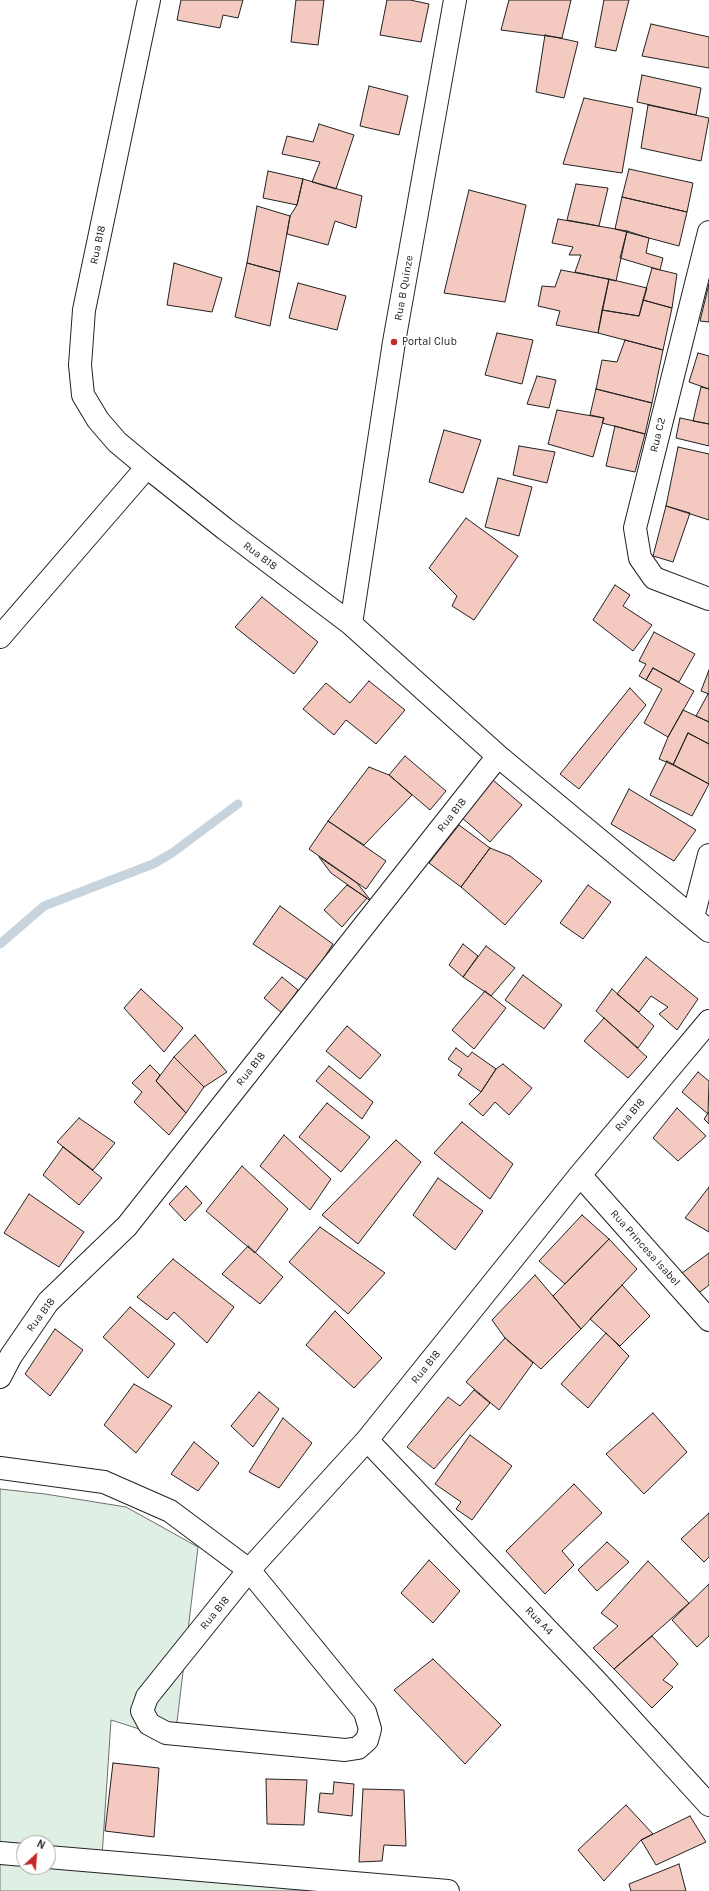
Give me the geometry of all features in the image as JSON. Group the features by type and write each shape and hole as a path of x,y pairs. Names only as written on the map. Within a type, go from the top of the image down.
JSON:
{"street":[{"name":"Rua B18","path":"149,0 84,310 80,365 83,395 98,420 117,442 148,467 225,529 351,624 498,756 709,931"},
{"name":"Rua B Quinze","path":"351,624 394,342 455,0"},
{"name":"Rua C2","path":"709,232 635,528 640,558 654,578 709,599"},
{"path":"0,637 148,467"},
{"name":"Rua B18","path":"0,1377 11,1356 48,1302 127,1226 498,756"},
{"path":"693,917 709,855"},
{"name":"Rua B18","path":"249,1570 365,1712 370,1729 367,1740 358,1748 345,1750 166,1733 149,1724 142,1711 147,1697 249,1570 367,1440 580,1175 709,1021"},
{"name":"Rua Princesa Isabel","path":"580,1175 709,1320"},
{"name":"Rua A4","path":"367,1440 598,1683 709,1805"},
{"path":"0,1468 104,1482 170,1511 249,1570"},
{"path":"0,1853 16,1854"},
{"path":"56,1858 448,1891"}],"green space":[{"path":"0,1489 45,1494 126,1507 198,1547 177,1722 158,1735 111,1720 102,1857 369,1891 0,1891"}],"building":[{"path":"181,0 243,0 238,18 223,15 220,28 177,20"},
{"path":"296,0 324,0 318,45 291,42"},
{"path":"387,0 410,0 429,4 421,42 380,35"},
{"path":"509,0 571,0 562,38 501,30"},
{"path":"604,0 629,0 616,51 595,47"},
{"path":"651,24 709,37 709,68 642,56"},
{"path":"545,35 578,42 564,98 536,92"},
{"path":"642,75 701,88 696,115 637,102"},
{"path":"369,86 408,96 399,135 360,126"},
{"path":"584,98 633,108 622,173 563,164"},
{"path":"648,105 709,118 701,161 641,148"},
{"path":"319,124 354,135 336,189 312,182 320,162 282,154 287,136 313,142"},
{"path":"629,169 693,183 687,212 622,197"},
{"path":"268,171 303,179 297,205 263,198"},
{"path":"303,179 362,196 356,228 335,221 328,245 287,234 290,216 297,205"},
{"path":"576,184 608,188 599,226 567,220"},
{"path":"469,190 526,205 505,302 444,293"},
{"path":"622,197 687,212 679,246 615,229"},
{"path":"257,206 290,216 280,272 247,263"},
{"path":"558,219 627,231 616,281 575,272 581,255 569,255 573,247 552,243"},
{"path":"627,231 649,238 646,253 663,258 660,270 620,258"},
{"path":"174,263 222,278 212,312 167,305"},
{"path":"247,263 280,272 270,326 235,317"},
{"path":"652,268 677,274 672,308 643,300"},
{"path":"561,270 609,279 598,333 556,325 560,311 538,306 542,286 555,287"},
{"path":"609,279 647,288 639,316 602,310"},
{"path":"298,283 346,296 337,330 289,318"},
{"path":"709,284 709,322 700,321"},
{"path":"643,300 672,308 663,350 598,333 602,310 639,316"},
{"path":"497,333 533,340 522,384 485,375"},
{"path":"625,340 663,350 652,403 596,389 602,360 617,362"},
{"path":"698,353 709,356 709,389 689,382"},
{"path":"537,376 556,380 549,408 527,404"},
{"path":"701,387 709,389 709,424 693,421"},
{"path":"596,389 652,403 645,434 602,423 604,418 590,415"},
{"path":"557,410 604,418 593,457 548,444"},
{"path":"680,418 709,424 709,446 676,438"},
{"path":"615,426 645,434 635,472 606,466"},
{"path":"444,430 481,440 463,493 429,482"},
{"path":"519,446 555,452 547,483 513,475"},
{"path":"678,447 709,454 709,520 666,506"},
{"path":"498,478 532,487 519,536 485,527"},
{"path":"666,506 690,513 673,562 653,556"},
{"path":"466,518 518,556 474,620 452,606 457,596 429,568"},
{"path":"615,585 630,595 623,606 652,625 633,651 593,620"},
{"path":"262,597 318,642 294,674 235,627"},
{"path":"654,632 695,654 679,682 653,668 646,680 639,676 646,664 639,661"},
{"path":"653,668 694,691 668,737 644,723 662,689 646,680"},
{"path":"709,670 709,694 701,691"},
{"path":"369,681 405,710 376,744 346,720 334,735 303,709 326,683 350,703"},
{"path":"630,688 646,705 579,789 560,774"},
{"path":"709,694 709,722 696,716"},
{"path":"683,710 709,722 709,744 688,733 673,765 659,759 668,737"},
{"path":"688,733 709,744 709,784 673,765"},
{"path":"405,756 446,791 430,810 389,775"},
{"path":"667,761 709,784 692,816 650,795"},
{"path":"369,767 389,775 412,795 364,845 328,821"},
{"path":"493,780 522,805 490,842 461,817"},
{"path":"629,789 696,830 674,861 611,824"},
{"path":"328,821 386,861 366,889 309,849"},
{"path":"459,825 490,848 461,887 429,863"},
{"path":"490,848 510,856 542,881 505,925 461,887"},
{"path":"319,857 357,883 372,902 331,873"},
{"path":"347,885 367,898 342,927 324,910"},
{"path":"588,885 611,902 583,939 560,923"},
{"path":"280,906 333,944 309,981 253,944"},
{"path":"463,944 478,956 463,977 449,965"},
{"path":"486,946 515,968 491,996 463,977"},
{"path":"646,957 698,999 677,1030 659,1014 668,1007 651,996 639,1012 617,994"},
{"path":"523,975 562,1005 544,1029 505,1000"},
{"path":"282,977 298,990 282,1013 264,998"},
{"path":"141,989 183,1028 164,1052 124,1008"},
{"path":"612,989 654,1026 638,1048 596,1011"},
{"path":"485,991 506,1008 474,1049 452,1030"},
{"path":"604,1018 647,1057 628,1078 584,1041"},
{"path":"347,1026 381,1055 360,1079 326,1051"},
{"path":"195,1035 227,1072 204,1087 174,1057"},
{"path":"456,1048 468,1057 472,1052 496,1069 481,1092 458,1075 462,1069 448,1059"},
{"path":"174,1057 204,1087 186,1113 156,1081"},
{"path":"503,1064 532,1088 509,1115 495,1102 483,1116 469,1104 481,1092 496,1069"},
{"path":"150,1065 160,1075 156,1081 186,1113 169,1135 134,1102 142,1092 132,1083"},
{"path":"329,1066 373,1102 362,1119 316,1081"},
{"path":"698,1072 709,1081 708,1114 682,1092"},
{"path":"327,1103 370,1137 341,1172 299,1137"},
{"path":"677,1108 706,1136 678,1161 653,1138"},
{"path":"709,1112 709,1124 704,1119"},
{"path":"79,1118 115,1143 93,1170 57,1142"},
{"path":"462,1122 513,1164 490,1199 434,1153"},
{"path":"284,1135 331,1179 310,1210 260,1166"},
{"path":"396,1140 421,1162 358,1244 322,1215"},
{"path":"63,1147 102,1178 79,1205 43,1175"},
{"path":"242,1166 288,1209 255,1253 206,1211"},
{"path":"438,1178 483,1211 455,1250 413,1215"},
{"path":"186,1186 202,1203 185,1221 169,1204"},
{"path":"709,1187 709,1232 685,1218"},
{"path":"29,1194 84,1232 59,1267 4,1233"},
{"path":"582,1215 609,1239 565,1284 539,1261"},
{"path":"320,1227 385,1273 348,1314 289,1262"},
{"path":"609,1239 637,1269 581,1329 553,1296"},
{"path":"248,1246 283,1277 260,1304 222,1274"},
{"path":"709,1253 709,1285 696,1295 682,1273"},
{"path":"173,1259 234,1307 207,1343 174,1312 167,1320 137,1297"},
{"path":"535,1275 581,1329 541,1369 505,1338 492,1320"},
{"path":"622,1285 650,1316 620,1346 590,1319"},
{"path":"130,1307 175,1344 148,1378 103,1337"},
{"path":"335,1311 382,1358 354,1388 306,1345"},
{"path":"55,1329 83,1350 50,1396 25,1374"},
{"path":"606,1333 629,1356 588,1408 561,1384"},
{"path":"505,1338 533,1363 499,1410 466,1382"},
{"path":"134,1384 172,1406 136,1453 104,1425"},
{"path":"474,1390 490,1403 434,1469 407,1447 448,1397 460,1406"},
{"path":"259,1392 279,1409 253,1447 231,1426"},
{"path":"653,1413 687,1452 644,1494 606,1454"},
{"path":"283,1418 312,1443 279,1488 249,1472"},
{"path":"470,1435 512,1466 472,1520 456,1509 461,1502 435,1484"},
{"path":"194,1442 219,1463 198,1491 171,1474"},
{"path":"574,1484 602,1513 562,1551 574,1565 545,1594 506,1551"},
{"path":"709,1513 709,1557 704,1562 681,1539"},
{"path":"607,1542 629,1562 597,1591 578,1570"},
{"path":"429,1560 460,1591 433,1623 401,1593"},
{"path":"648,1561 689,1603 614,1669 593,1648 618,1626 601,1613"},
{"path":"709,1584 709,1636 697,1647 672,1620"},
{"path":"652,1636 678,1664 663,1680 673,1687 652,1708 614,1669"},
{"path":"433,1659 501,1725 465,1764 394,1690"},
{"path":"113,1763 159,1768 154,1837 105,1831"},
{"path":"266,1779 307,1780 304,1825 267,1824"},
{"path":"334,1782 354,1784 352,1816 318,1812 320,1793 333,1794"},
{"path":"363,1789 404,1790 406,1846 384,1845 382,1861 359,1862"},
{"path":"626,1805 653,1834 641,1840 604,1881 578,1850"},
{"path":"690,1816 706,1842 656,1865 641,1840"},
{"path":"679,1864 686,1891 631,1891 629,1884"}],"waterway":[{"path":"0,944 44,906 153,864 172,853 238,804"}],"place":[{"name":"Portal Club","path":"394,342"}]}
